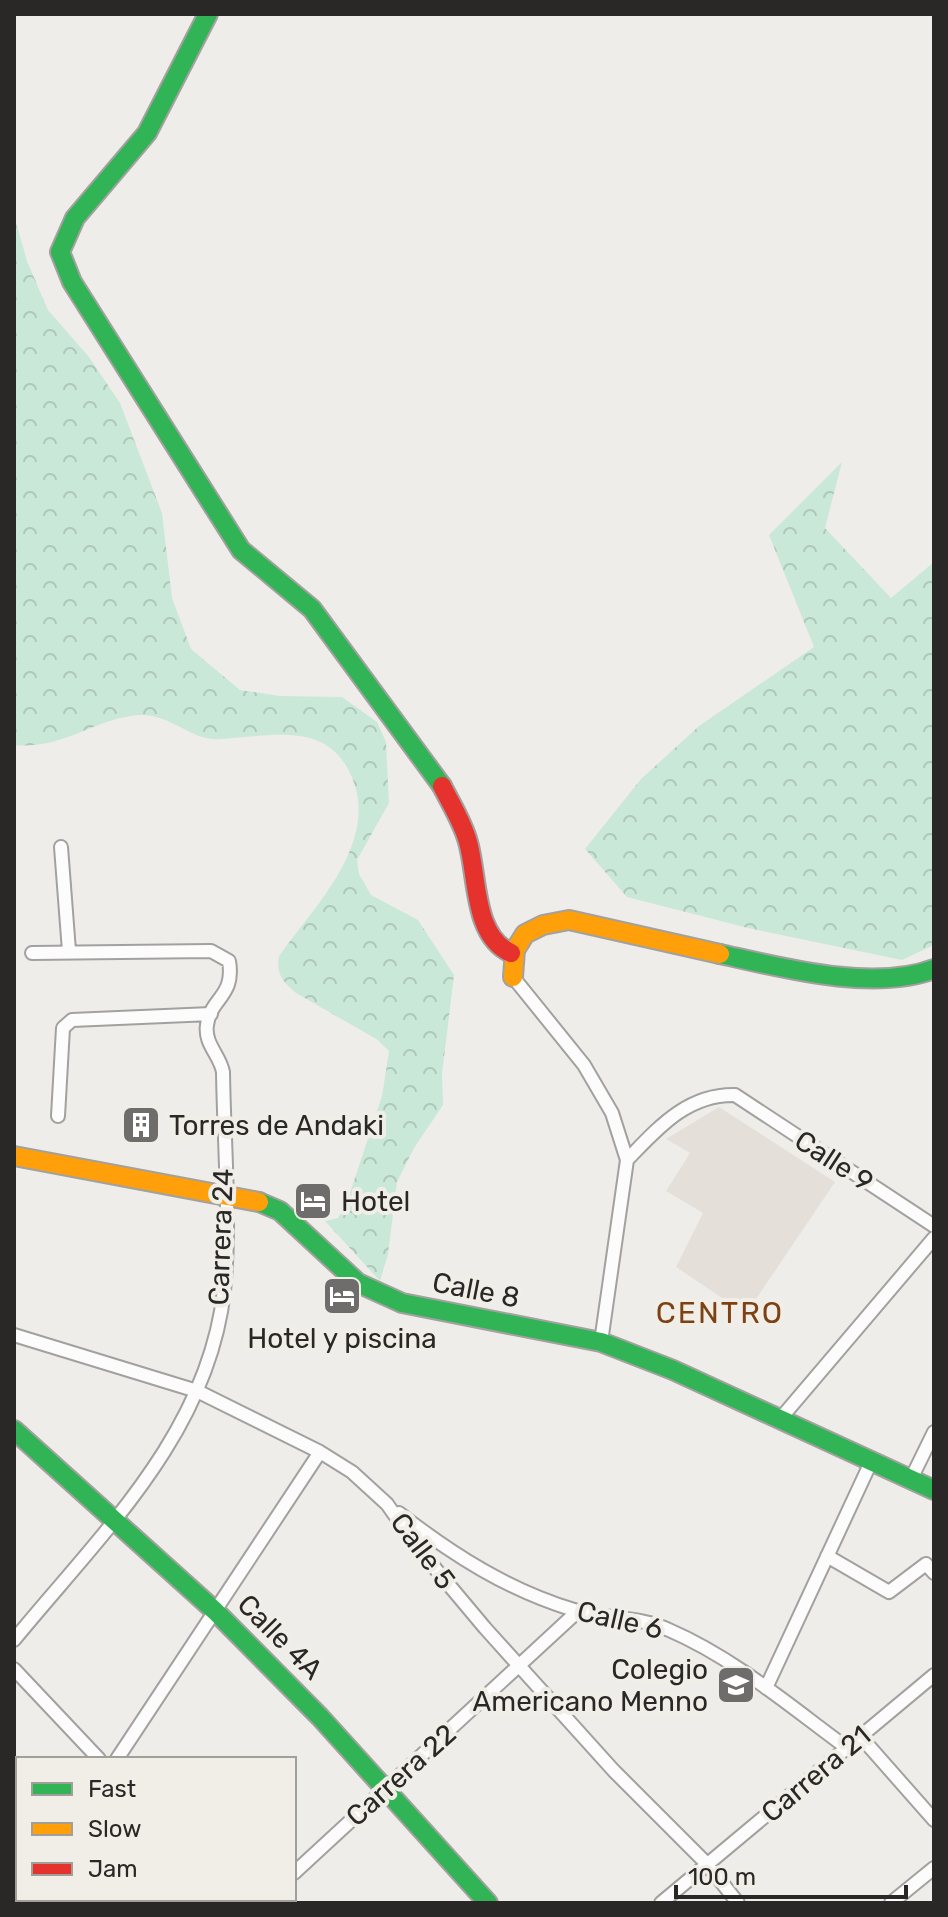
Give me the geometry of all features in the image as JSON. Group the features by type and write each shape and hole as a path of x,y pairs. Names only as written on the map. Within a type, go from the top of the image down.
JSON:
{"main road":[{"path":"208,14 147,133 75,218 60,252 72,282 241,550 312,609 437,775 468,840 480,907 491,937 500,948 511,953"},
{"path":"513,977 511,953 519,937 541,925 569,920 803,972 908,979 934,969"},
{"name":"Calle 8","path":"14,1156 266,1203 280,1211 358,1283 402,1303 440,1313 601,1342 781,1418 934,1490"},
{"name":"Calle 4A","path":"14,1430 215,1611 320,1717 488,1903"}],"street":[{"path":"61,847 69,951"},
{"path":"32,953 211,951 229,961 232,980 211,1014 72,1020 63,1028 58,1116"},
{"path":"513,977 584,1065 612,1113 627,1160 601,1342"},
{"name":"Carrera 24","path":"14,1640 161,1459 197,1391 213,1343 223,1294 227,1243 221,1058 210,1046 206,1027 211,1014"},
{"name":"Calle 9","path":"627,1160 666,1121 695,1101 714,1094 735,1095 934,1226"},
{"path":"781,1418 934,1238"},
{"name":"Calle 5","path":"14,1335 197,1391 320,1452 352,1472 387,1504 451,1589 614,1771 707,1864 738,1903"},
{"path":"911,1479 934,1432"},
{"path":"118,1757 320,1452"},
{"path":"766,1688 871,1462"},
{"name":"Calle 6","path":"387,1504 478,1569 531,1595 578,1611 667,1628 766,1688 847,1748"},
{"path":"827,1556 889,1592 930,1569"},
{"name":"Carrera 22","path":"296,1871 578,1611"},
{"path":"14,1669 97,1757"},
{"name":"Carrera 21","path":"661,1903 934,1675"},
{"path":"860,1736 934,1820"},
{"path":"891,1903 934,1868"}],"shaded area":[{"path":"719,1107 835,1182 746,1314 676,1267 703,1213 666,1191 690,1153 666,1139"}],"green space":[{"path":"14,215 27,261 48,310 89,357 120,403 162,513 172,598 191,649 240,690 280,696 342,697 377,722 386,742 389,803 357,860 359,874 371,895 418,920 454,975 442,1074 443,1105 414,1148 397,1182 388,1254 380,1281 325,1221 338,1218 346,1205 382,1096 389,1051 378,1040 296,993 284,981 278,968 279,956 324,896 350,851 357,828 358,804 353,780 343,761 330,748 298,736 210,739 144,715 115,719 45,744 14,745"},
{"path":"842,462 825,528 891,598 934,562 934,945 902,960 748,928 627,897 585,849 641,779 699,726 814,647 769,535"}],"traffic: fast":[{"path":"208,14 147,133 75,218 60,252 72,282 241,550 312,609 442,786"},
{"path":"720,954 799,971 856,978 910,976 934,969"},
{"path":"259,1202 280,1211 358,1283 402,1303 601,1342 673,1370 934,1490"},
{"path":"14,1430 215,1611 320,1717 488,1903"}],"traffic: slow":[{"path":"513,977 515,950 525,934 543,925 569,920 720,954"},
{"path":"14,1156 259,1202"}],"traffic: jam":[{"path":"442,786 466,835 483,920 499,945 511,953"}],"place":[{"name":"Torres de Andaki","path":"141,1125"},
{"name":"Hotel","path":"313,1201"},
{"name":"Hotel y piscina","path":"342,1296"},
{"name":"Colegio Americano Menno","path":"736,1685"}],"district":[{"name":"CENTRO","path":"720,1313"}]}
